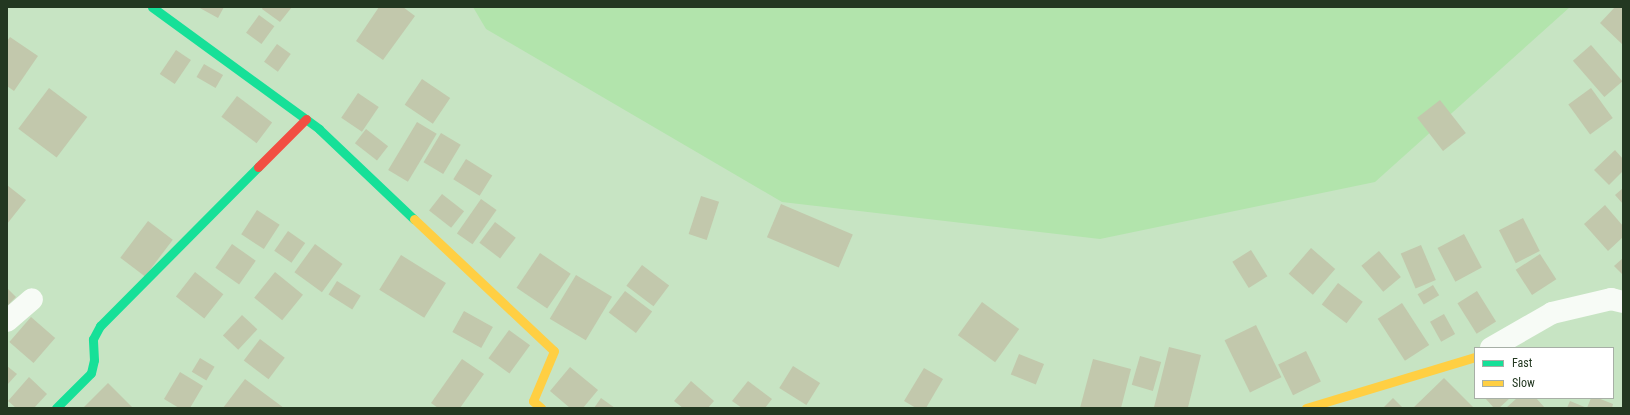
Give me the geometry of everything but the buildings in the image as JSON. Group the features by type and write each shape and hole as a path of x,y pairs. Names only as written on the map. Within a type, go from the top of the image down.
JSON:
{"street":[{"path":"152,7 306,119 554,351 533,401 541,408"},
{"path":"56,408 92,373 94,360 93,339 100,326 306,119"},
{"path":"1493,347 1552,313 1611,298 1623,302"},
{"path":"7,321 32,299"},
{"path":"1306,408 1474,357"}],"green space":[{"path":"473,7 1570,7 1375,182 1100,239 782,202 486,29"}],"traffic: fast":[{"path":"152,7 319,129 414,219"},
{"path":"56,408 91,373 94,360 93,339 100,326 258,167"}],"traffic: slow":[{"path":"414,219 554,351 533,401 541,408"},
{"path":"1306,408 1474,357"}],"traffic: jam":[{"path":"258,167 306,119"}]}
